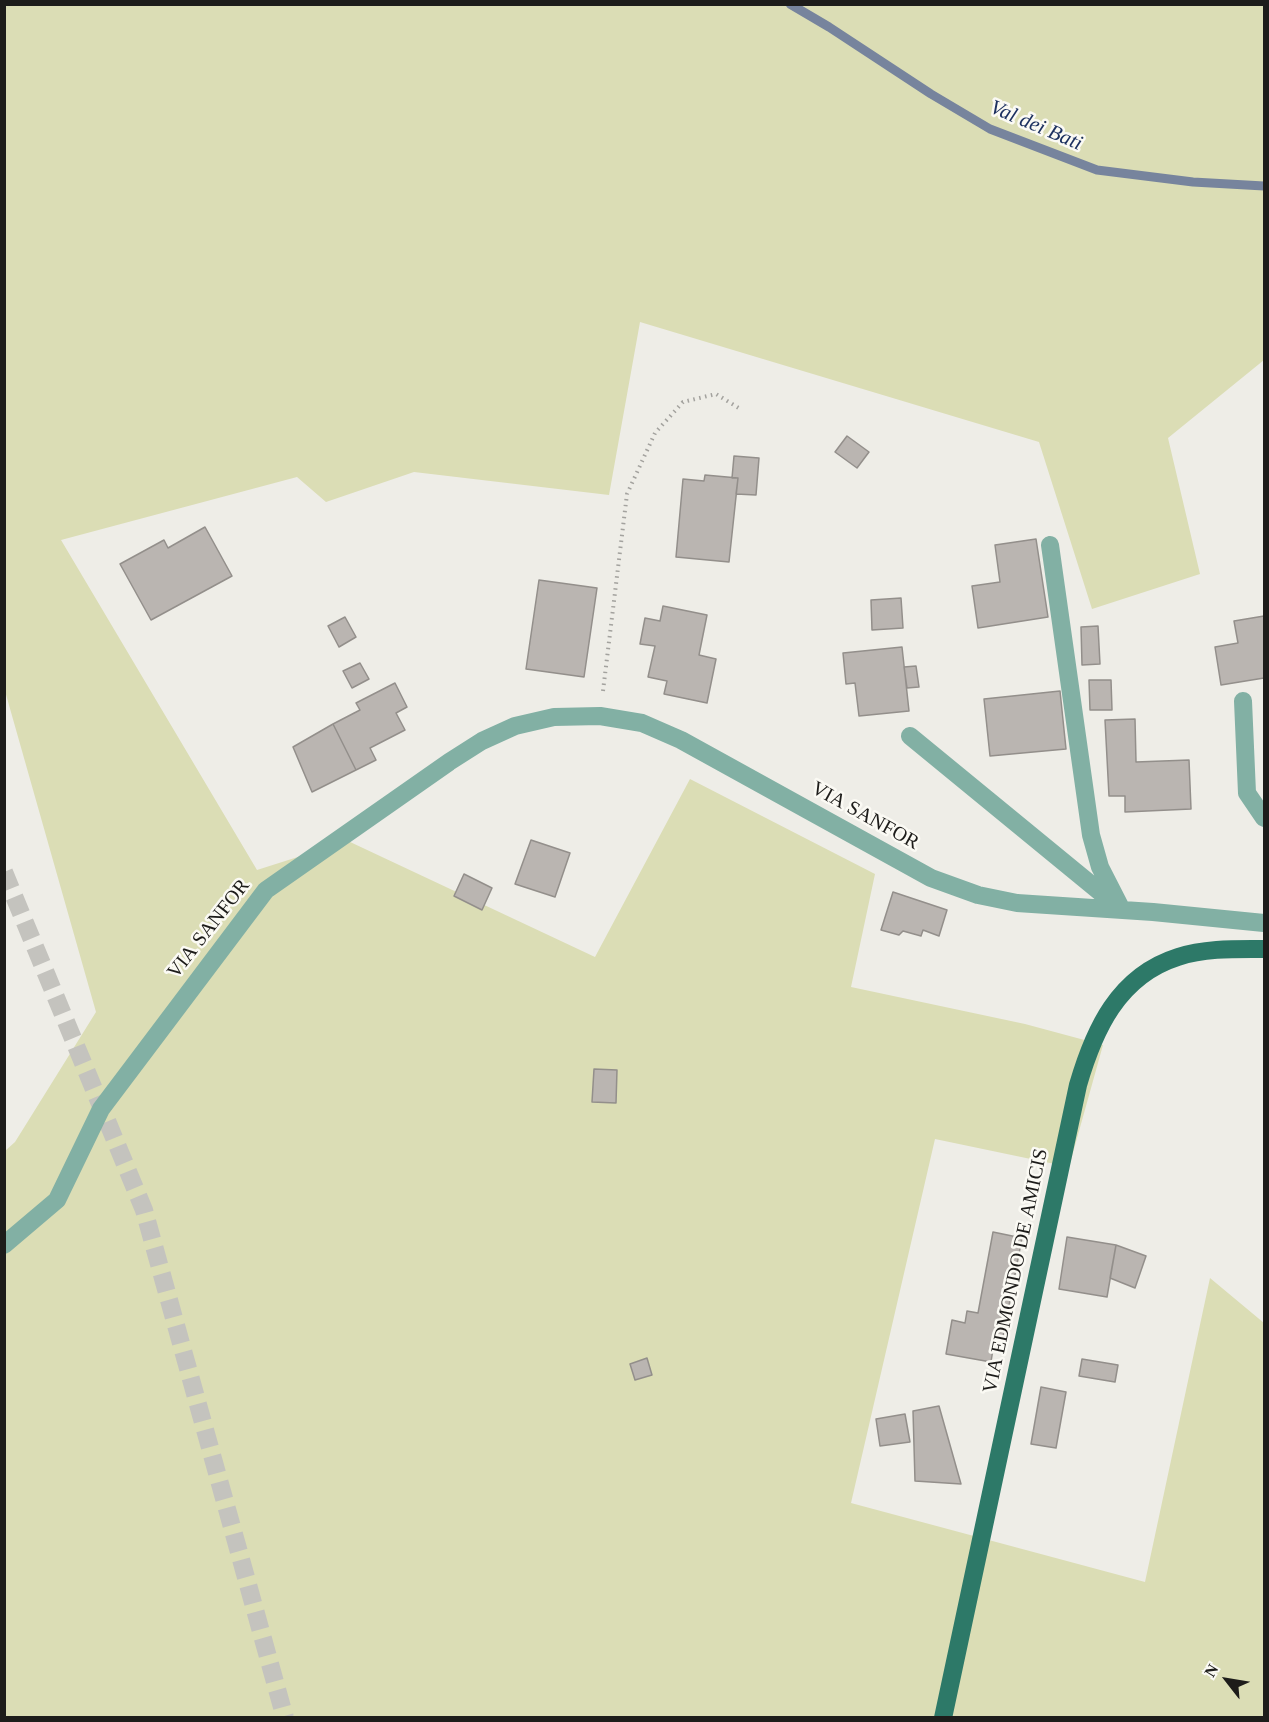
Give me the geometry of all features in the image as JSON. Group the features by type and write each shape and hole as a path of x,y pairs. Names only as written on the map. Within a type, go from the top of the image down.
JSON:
{"main road":[{"name":"VIA EDMONDO DE AMICIS","path":"943,1718 1078,1085 1087,1053 1099,1025 1116,1000 1135,981 1157,966 1178,957 1206,952 1264,949"}],"street":[{"path":"1050,545 1091,835 1100,867 1122,910"},
{"path":"1243,701 1247,793 1264,818"},
{"name":"VIA SANFOR","path":"4,1245 57,1200 100,1109 266,890 482,741 515,726 554,717 600,716 642,723 681,740 931,879 978,895 1017,903 1264,922"},
{"path":"910,736 1122,910"}],"path":[{"path":"600,716 627,494 650,443 655,433 683,402 716,394 742,410"}],"green space":[{"path":"5,5 1264,5 1264,360 1168,438 1200,574 1092,609 1039,442 640,322 609,495 414,472 326,502 297,477 61,540 257,870 348,841 595,957 690,779 875,874 851,987 1025,1024 1103,1045 1069,1167 935,1139 851,1503 1145,1582 1210,1278 1264,1323 1264,1717 5,1718 5,1151 15,1142 96,1012 5,691"}],"building":[{"path":"847,436 869,452 857,468 835,452"},
{"path":"734,456 759,458 756,495 736,494 738,478 732,478"},
{"path":"705,475 738,478 729,562 676,557 683,479 704,481"},
{"path":"205,527 232,576 151,620 120,564 164,540 168,548"},
{"path":"1036,539 1048,617 978,628 972,586 1000,582 995,545"},
{"path":"539,580 597,588 584,677 526,669"},
{"path":"901,598 903,628 872,630 871,600"},
{"path":"663,606 707,615 699,655 716,659 707,703 664,694 667,681 648,677 655,646 640,644 645,618 660,621"},
{"path":"1264,616 1264,678 1221,685 1215,647 1238,643 1234,621"},
{"path":"345,617 356,637 339,647 328,626"},
{"path":"1098,626 1100,664 1082,665 1081,627"},
{"path":"902,647 909,711 859,716 855,683 846,684 843,653"},
{"path":"360,663 369,679 352,688 343,671"},
{"path":"916,666 919,687 907,688 904,667"},
{"path":"1089,680 1111,680 1112,710 1090,710"},
{"path":"395,683 407,707 396,713 405,730 370,748 376,760 356,770 333,724 360,710 356,703"},
{"path":"1060,691 1066,749 990,756 984,699"},
{"path":"1135,719 1136,762 1189,760 1191,809 1125,812 1125,796 1109,796 1105,720"},
{"path":"333,724 356,770 312,792 293,747"},
{"path":"531,840 570,853 555,897 515,884"},
{"path":"464,874 492,888 482,910 454,896"},
{"path":"893,892 947,910 939,936 923,930 921,936 903,931 899,935 881,930"},
{"path":"594,1069 617,1070 616,1103 592,1102"},
{"path":"993,1232 1022,1238 1003,1337 995,1336 991,1362 946,1354 952,1320 965,1323 967,1311 978,1313"},
{"path":"1067,1237 1116,1245 1107,1297 1059,1289"},
{"path":"1116,1245 1146,1256 1135,1288 1110,1278"},
{"path":"647,1358 652,1375 635,1380 630,1364"},
{"path":"1082,1359 1118,1365 1115,1382 1079,1376"},
{"path":"1041,1387 1066,1392 1056,1448 1031,1444"},
{"path":"939,1406 961,1484 915,1481 913,1411"},
{"path":"905,1414 910,1442 880,1446 876,1419"}],"waterway":[{"name":"Val dei Bati","path":"790,4 990,129 1097,170 1193,182 1264,186"}],"tunnel":[{"path":"4,872 144,1210 285,1718"}]}
